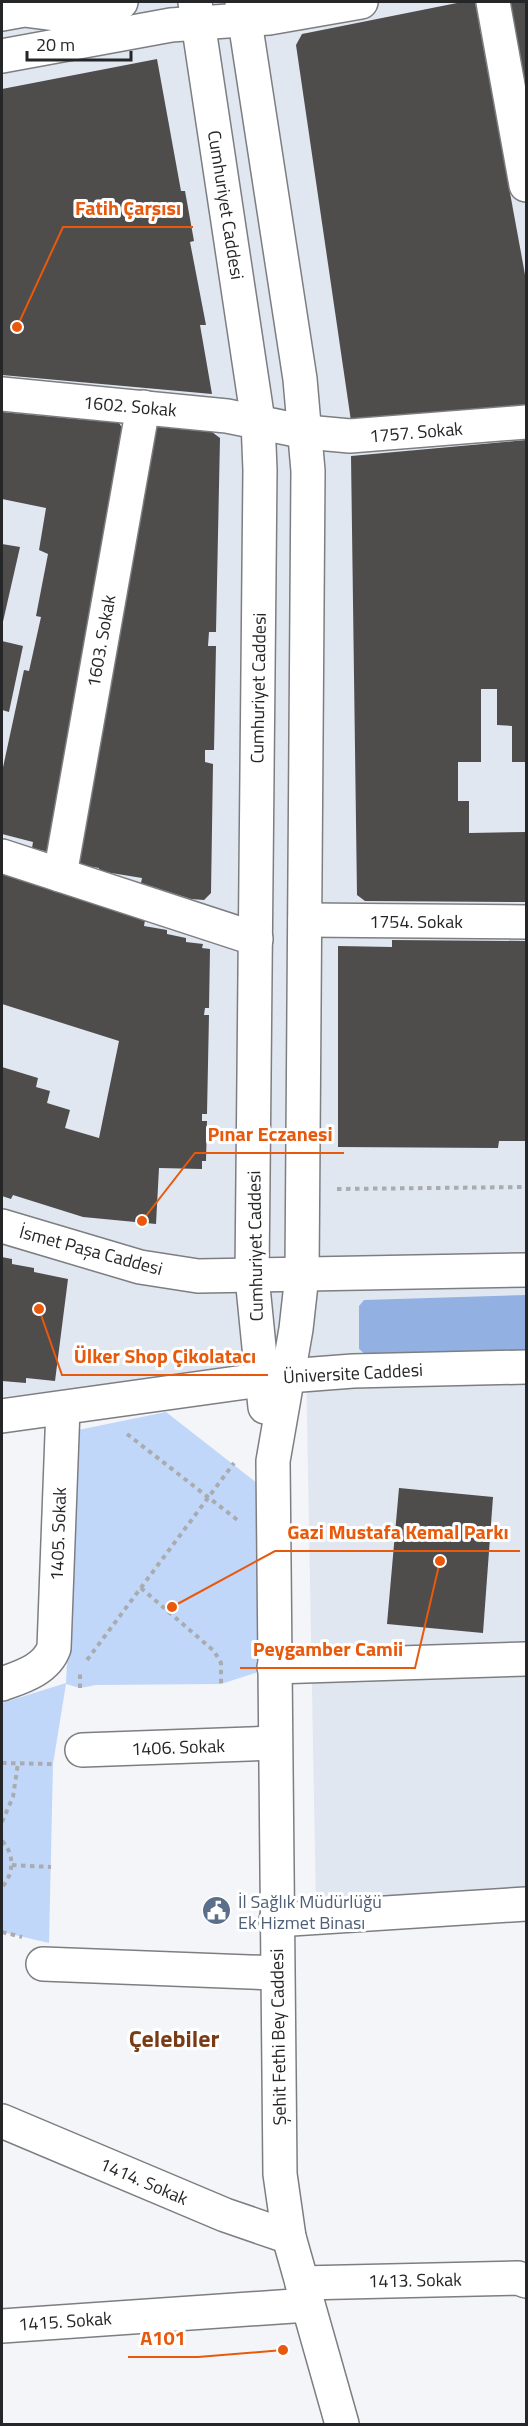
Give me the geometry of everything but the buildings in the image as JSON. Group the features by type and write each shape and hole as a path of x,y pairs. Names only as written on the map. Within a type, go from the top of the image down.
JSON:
{"street":[{"path":"21,8 63,15 116,6 121,2"},
{"path":"2,56 129,32 196,12 243,11 294,14 361,2"},
{"path":"493,2 519,101 526,185"},
{"path":"243,11 306,432 302,1275 274,1377"},
{"name":"Cumhuriyet Caddesi","path":"196,12 258,421 260,470 252,1277 274,1377"},
{"name":"1602. Sokak","path":"2,394 143,407 258,421 306,432"},
{"name":"1603. Sokak","path":"60,875 143,407"},
{"name":"1757. Sokak","path":"306,432 368,436 526,422"},
{"path":"2,856 256,939"},
{"name":"1754. Sokak","path":"305,920 526,922"},
{"name":"İsmet Paşa Caddesi","path":"2,1226 140,1267 198,1276 252,1277"},
{"path":"252,1277 526,1270"},
{"name":"Üniversite Caddesi","path":"2,1416 274,1377 353,1371 526,1367"},
{"name":"Şehit Fethi Bey Caddesi","path":"274,1377 274,1666 280,2174 289,2237 342,2424"},
{"name":"1405. Sokak","path":"2,1684 26,1675 49,1659 54,1648 63,1408"},
{"path":"274,1666 526,1659"},
{"name":"1406. Sokak","path":"82,1750 275,1743"},
{"path":"276,1920 526,1904"},
{"path":"43,1964 277,1973"},
{"name":"1414. Sokak","path":"2,2121 225,2215 289,2237"},
{"name":"1413. Sokak","path":"305,2294 524,2274"},
{"name":"1415. Sokak","path":"2,2326 305,2294"}],"path":[{"path":"329,1190 526,1187"},
{"path":"124,1432 274,1548"},
{"path":"80,1688 83,1666 234,1463"},
{"path":"141,1588 214,1651 221,1663 221,1684"},
{"path":"2,1763 53,1764 82,1750"},
{"path":"2,1822 13,1797 18,1763"},
{"path":"2,1840 10,1854 12,1865 2,1887"},
{"path":"12,1865 51,1867"}],"shaded area":[{"path":"2,2 526,2 526,1894 316,1908 306,1364 2,1397"},
{"path":"526,1295 526,1351 366,1355 359,1349 359,1306 364,1300"},
{"path":"166,1412 266,1490 274,1667 221,1684 96,1685 80,1688 66,1684 53,1764 49,1943 2,1932 2,1703 66,1683 78,1430"}],"place":[{"name":"Fatih Çarşısı","path":"17,327"},
{"name":"Pınar Eczanesi","path":"142,1221"},
{"name":"Ülker Shop Çikolatacı","path":"39,1309"},
{"name":"Peygamber Camii","path":"440,1561"},
{"name":"Gazi Mustafa Kemal Parkı","path":"172,1607"},
{"name":"İl Sağlık Müdürlüğü Ek Hizmet Binası","path":"217,1911"},
{"name":"A101","path":"283,2350"}],"district":[{"name":"Çelebiler","path":"174,2038"}]}
